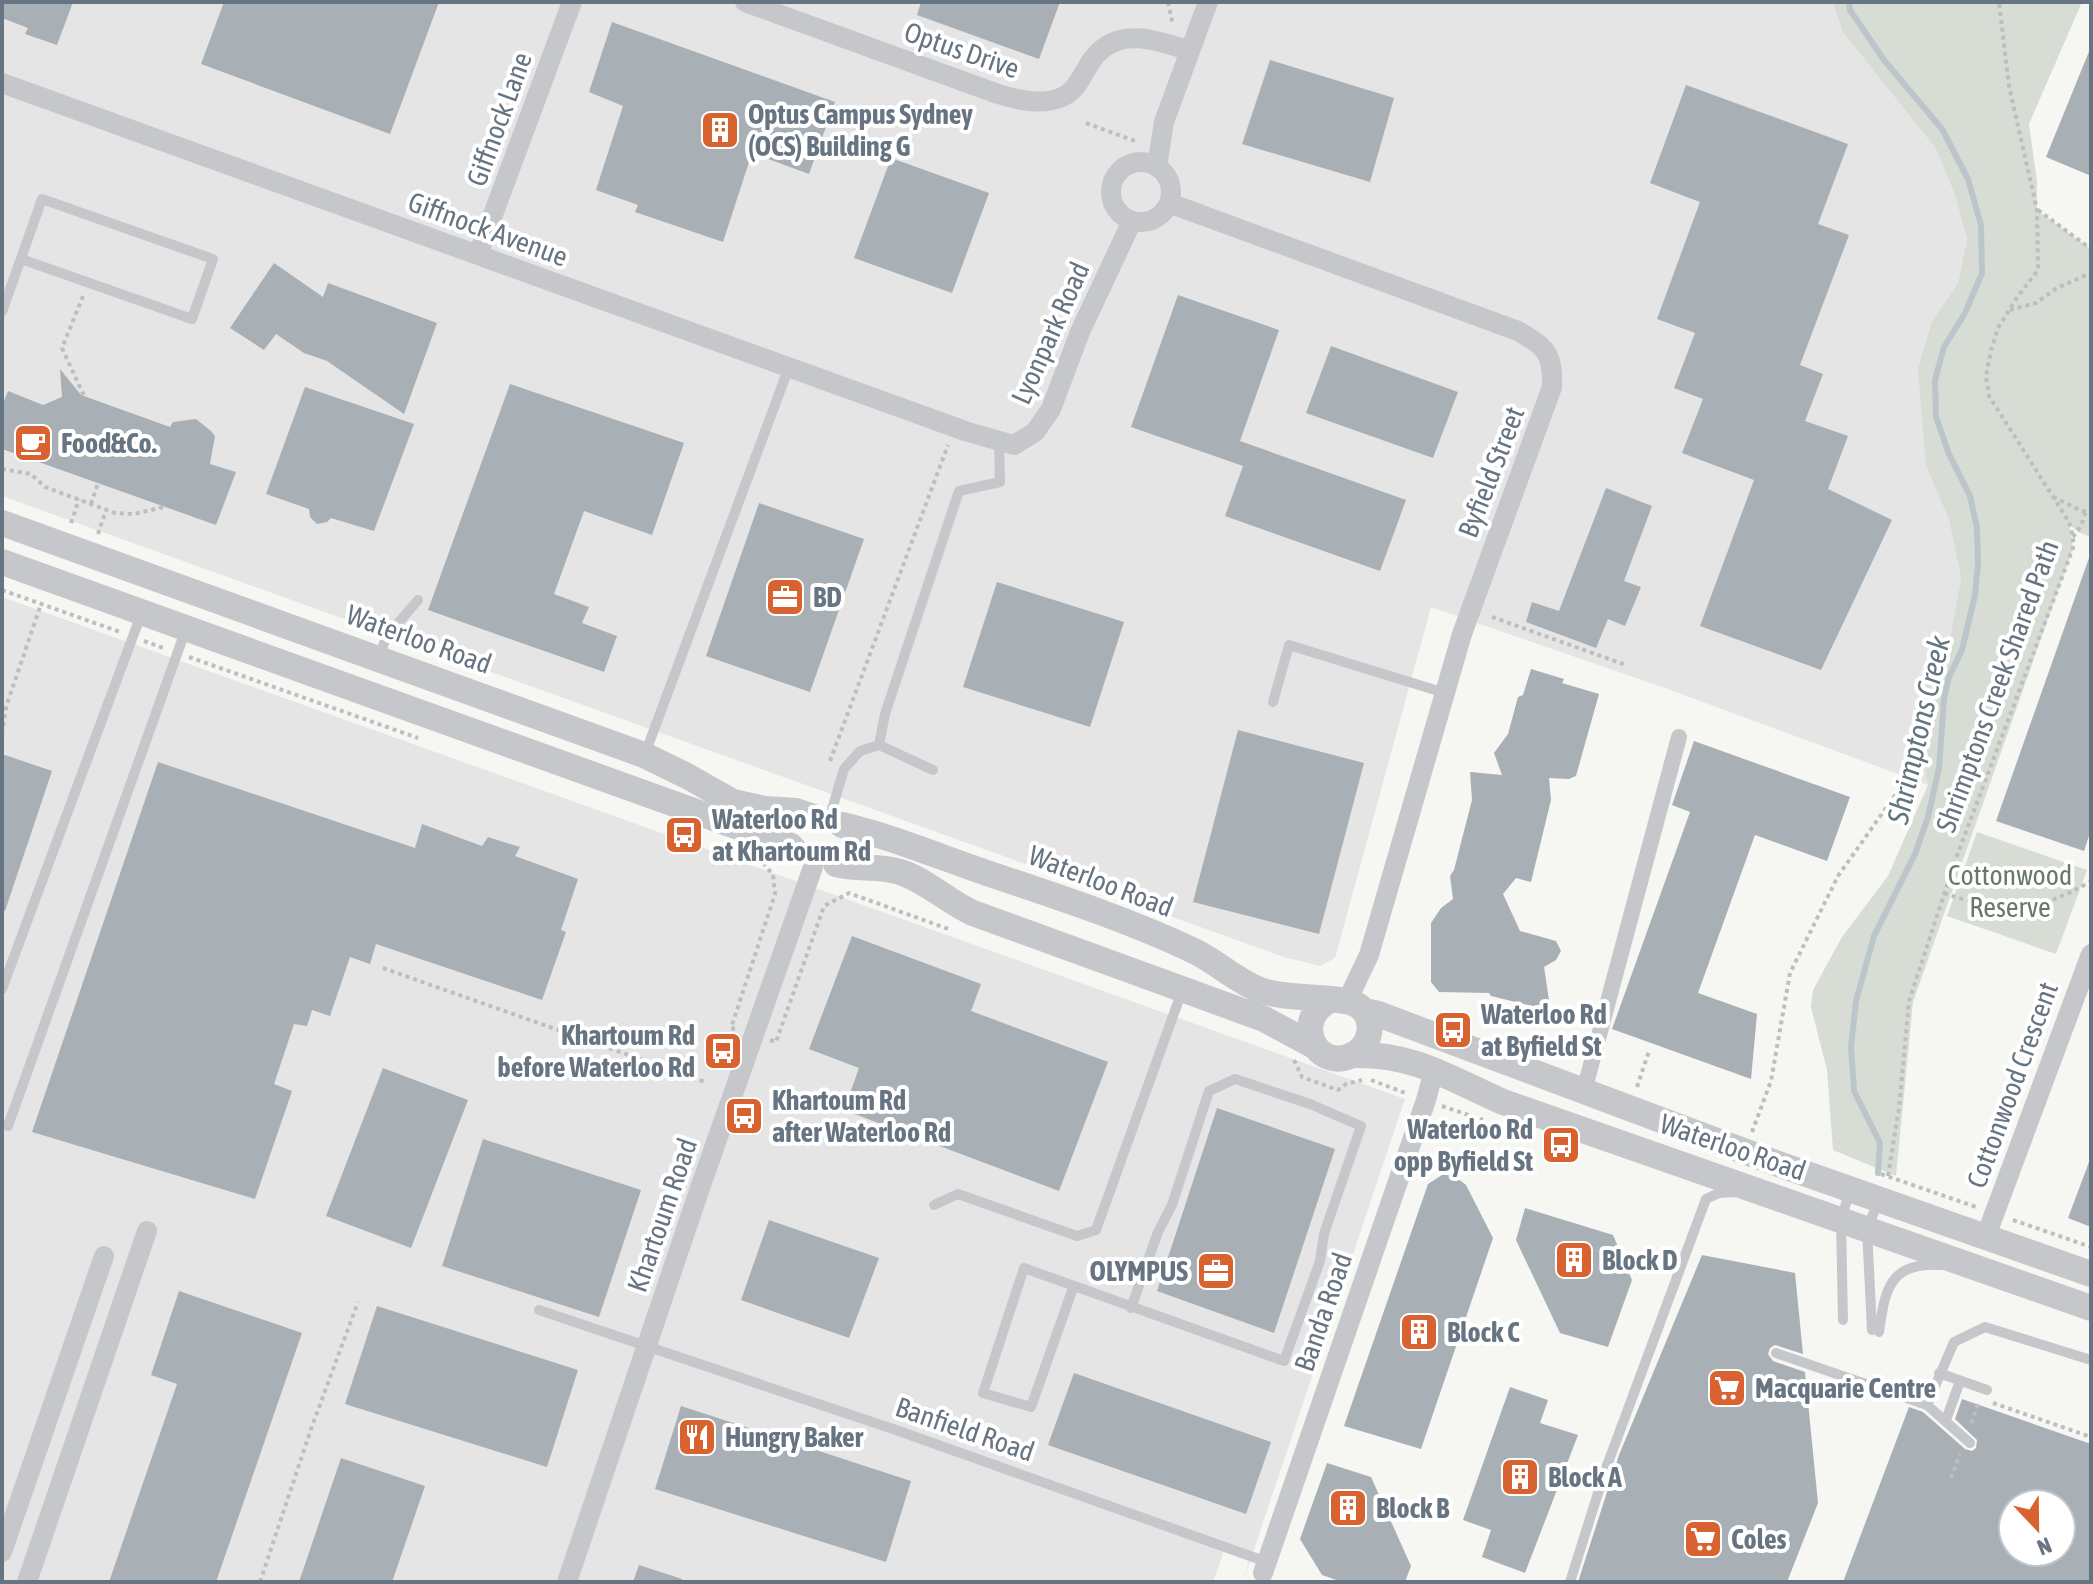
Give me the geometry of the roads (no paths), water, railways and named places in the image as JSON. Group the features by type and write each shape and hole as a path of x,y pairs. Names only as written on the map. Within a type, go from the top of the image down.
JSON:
{"street":[{"name":"Giffnock Lane","path":"478,255 572,2"},
{"name":"Optus Drive","path":"745,2 998,94 1039,102 1065,96 1100,50 1125,39 1157,39 1189,51"},
{"path":"1157,167 1164,122 1208,2"},
{"name":"Giffnock Avenue","path":"2,83 789,367 951,436 999,442"},
{"path":"1137,162 1157,167 1170,183 1169,203 1158,217 1141,223 1132,221 1116,210 1111,200 1113,180 1119,171 1137,162"},
{"name":"Byfield Street","path":"1169,203 1518,331 1542,345 1552,363 1552,387 1484,569 1369,955 1348,1003"},
{"name":"Lyonpark Road","path":"999,442 1014,445 1035,432 1051,409 1080,332 1132,221"},
{"name":"Waterloo Road","path":"2,523 644,755 733,802 828,819 1061,898 1195,952 1258,990 1289,998 1348,1003 1851,1189 1884,1187 1986,1236 2091,1274"},
{"path":"2,562 137,625 791,846 815,861 847,867 888,868 904,873 951,904 973,913 1264,1019 1304,1051 1342,1058 1353,1055 1367,1041 1369,1021 1348,1003 1322,1003 1311,1019 1304,1051"},
{"path":"1584,1091 1679,737"},
{"path":"828,819 847,843 843,857 815,861 795,834 799,825 828,819"},
{"name":"Khartoum Road","path":"567,1582 815,861"},
{"name":"Cottonwood Crescent","path":"1986,1236 2091,954"},
{"name":"Waterloo Road","path":"1353,1055 1394,1056 1434,1070 1503,1102 2091,1308"},
{"name":"Banda Road","path":"1265,1567 1434,1070"},
{"path":"27,1582 147,1231"},
{"path":"2,1552 104,1256"}],"lane":[{"path":"2,312 42,199 213,259 192,319 21,259"},
{"path":"644,755 789,367"},
{"path":"879,745 885,714 959,491 1000,482 999,442"},
{"path":"379,658 386,637 418,600"},
{"path":"2,989 137,625"},
{"path":"8,1126 182,641"},
{"path":"1273,702 1289,645 1445,693"},
{"path":"828,819 844,769 860,751 879,745 933,770"},
{"path":"934,1205 958,1194 1077,1236 1096,1230 1183,990"},
{"path":"1073,1288 1031,1407 983,1393 1024,1268 1073,1288 1284,1361 1320,1261 1324,1234 1361,1126 1310,1104 1235,1079 1209,1091 1172,1205 1158,1232 1131,1308"},
{"path":"1691,1167 1706,1199"},
{"path":"1884,1187 1867,1229 1875,1331 1884,1294 1897,1276 1916,1266 1928,1264 1978,1267"},
{"path":"1843,1320 1841,1219 1851,1189"},
{"path":"1570,1582 1605,1471 1706,1199 1719,1193 1759,1190"},
{"name":"Banfield Road","path":"539,1310 896,1430 1265,1567"},
{"path":"1927,1405 1954,1342 1985,1327 2091,1360"},
{"path":"1776,1353 1927,1405 1968,1441"},
{"path":"1939,1373 1987,1390"},
{"path":"1946,1420 1960,1381"}],"waterway":[{"name":"Shrimptons Creek","path":"1849,2 1850,10 1884,60 1942,129 1968,179 1981,225 1982,273 1965,313 1944,347 1935,380 1936,417 1949,454 1970,496 1977,528 1975,595 1962,650 1949,677 1944,698 1939,768 1928,817 1915,854 1874,936 1856,1001 1851,1047 1854,1091 1880,1143 1878,1173"}],"place":[{"name":"Optus Campus Sydney (OCS) Building G","path":"720,130"},
{"name":"Food&Co.","path":"33,443"},
{"name":"BD","path":"785,597"},
{"name":"Waterloo Rd at Khartoum Rd","path":"684,835"},
{"name":"Waterloo Rd at Byfield St","path":"1453,1030"},
{"name":"Khartoum Rd before Waterloo Rd","path":"723,1051"},
{"name":"Khartoum Rd after Waterloo Rd","path":"744,1116"},
{"name":"Waterloo Rd opp Byfield St","path":"1561,1145"},
{"name":"Block D","path":"1574,1260"},
{"name":"OLYMPUS","path":"1216,1271"},
{"name":"Block C","path":"1419,1332"},
{"name":"Macquarie Centre","path":"1727,1388"},
{"name":"Hungry Baker","path":"697,1437"},
{"name":"Block A","path":"1520,1477"},
{"name":"Block B","path":"1348,1508"},
{"name":"Coles","path":"1703,1539"}],"park label":[{"name":"Cottonwood Reserve","path":"2010,891"}]}
